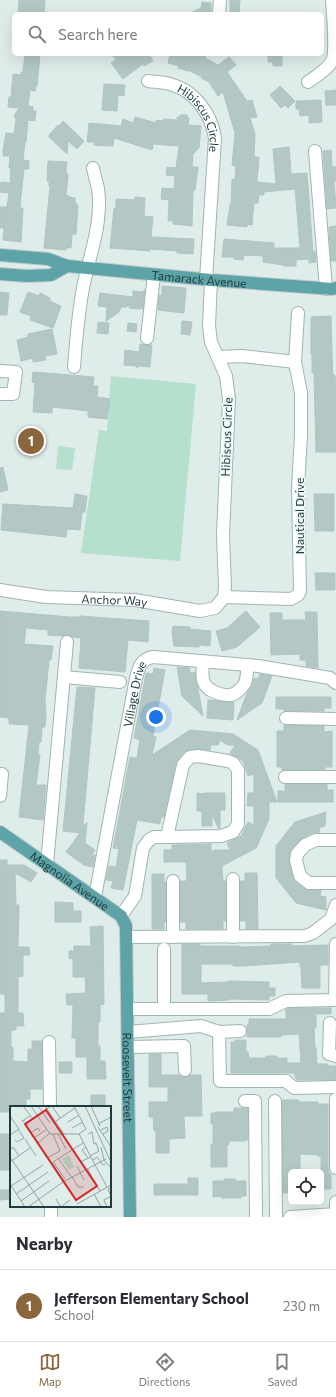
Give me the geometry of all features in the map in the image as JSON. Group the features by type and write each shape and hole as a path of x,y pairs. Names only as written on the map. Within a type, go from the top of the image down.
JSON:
{"main road":[{"name":"Tamarack Avenue","path":"0,255 48,259 67,266 154,275 332,289"},
{"path":"0,274 27,276 51,274 67,266"},
{"name":"Magnolia Avenue","path":"0,832 121,916 126,926 126,938"},
{"name":"Roosevelt Street","path":"126,938 130,1217"}],"street":[{"path":"219,12 220,0"},
{"path":"308,82 329,66 334,59 335,49 332,0"},
{"name":"Hibiscus Circle","path":"148,81 169,84 180,88 196,98 204,107 213,126 215,138 208,280 209,326 211,342 226,376 229,399 223,535 224,597"},
{"path":"314,151 332,289"},
{"path":"74,367 82,296 87,268 97,230 99,212 98,189 93,168"},
{"path":"147,338 154,275"},
{"name":"Nautical Drive","path":"224,597 291,599 298,595 300,591 298,488 301,435 301,393 295,362 298,313"},
{"path":"219,358 242,356 295,362"},
{"path":"0,371 16,372 13,394 0,394"},
{"name":"Anchor Way","path":"0,590 46,597 134,600 200,611 215,608 224,597"},
{"path":"47,864 67,642"},
{"name":"Village Drive","path":"95,897 139,666 146,658 153,657 248,665 330,678 336,682"},
{"path":"203,661 202,676 208,689 214,693 231,695 240,690 246,682 248,665"},
{"path":"64,677 120,682"},
{"path":"286,718 336,719"},
{"path":"121,916 135,896 143,848 149,840 154,837 168,837 221,836 232,832 238,824 239,774 233,763 198,756 190,757 186,761 181,771 168,837"},
{"path":"0,796 2,774"},
{"path":"285,777 336,777"},
{"path":"336,840 316,840 305,845 297,854 296,860 300,876 309,883 336,883"},
{"path":"233,879 233,937"},
{"path":"172,880 173,937"},
{"path":"126,938 306,936 313,933 331,919 336,905"},
{"path":"128,1009 269,1009 286,1001 335,1000 336,944"},
{"path":"164,949 164,1009"},
{"path":"330,1023 329,1054 336,1056"},
{"path":"128,1032 201,1026 219,1032 240,1031"},
{"path":"219,1032 220,1081 286,1081 294,1088 336,1087"},
{"path":"50,1042 50,1106"},
{"path":"128,1047 184,1046 185,1070"},
{"path":"336,1099 336,1168"},
{"path":"245,1101 255,1101 256,1217"},
{"path":"275,1101 276,1217"},
{"path":"290,1217 336,1214 336,1202"}],"green space":[{"path":"111,376 196,384 180,561 81,553 99,430 107,431"},
{"path":"58,446 75,448 72,470 56,469"}],"building":[{"path":"19,0 45,0 44,12 18,12"},
{"path":"230,0 240,0 239,12 230,12"},
{"path":"202,2 211,3 211,12 192,12 201,8"},
{"path":"25,56 40,56 37,86 35,91 30,90 28,106 33,107 33,111 36,111 35,121 28,120 25,142 23,160 29,161 29,169 24,169 20,208 23,208 21,242 3,240 4,228 0,228 0,207 7,207 9,193 0,192 0,190 1,182 10,183 10,156 3,156 3,151 6,133 14,134 16,119 14,116 19,108 8,107 9,97 11,97 13,74 21,75 21,72 23,72"},
{"path":"113,56 150,56 153,61 144,66 143,64 123,79 111,63 116,60"},
{"path":"170,56 206,56 205,58 218,65 229,57 236,65 227,72 247,101 252,100 257,117 250,118 255,134 254,157 259,157 257,182 276,184 273,149 289,147 291,174 307,173 313,252 315,251 316,262 309,263 309,259 296,260 296,266 284,266 263,262 263,256 244,255 243,260 234,259 234,257 222,257 224,239 274,243 274,248 300,248 295,189 264,192 264,195 259,195 258,203 254,203 252,225 247,224 247,227 227,225 231,205 232,179 235,180 236,166 232,165 235,133 223,92 218,96 209,82 201,78 202,77 188,70 178,68 179,66 168,63"},
{"path":"268,56 282,56 282,66 273,66 273,62 268,62"},
{"path":"104,84 125,85 124,96 118,95 117,111 102,110"},
{"path":"280,86 295,101 288,108 285,105 281,108 270,95"},
{"path":"336,90 336,105 326,105 325,91"},
{"path":"321,100 322,122 309,123 309,115 300,116 299,109 296,109 296,101"},
{"path":"180,115 187,115 187,118 189,118 188,125 201,126 199,148 193,154 192,167 198,167 195,190 193,190 192,226 173,224 173,221 168,221 169,200 161,199 162,188 174,189 175,176 166,175 167,167 176,168 179,146 153,144 152,150 114,138 113,146 94,145 95,142 87,142 89,123 121,126 123,119 133,123 135,117 156,123 156,120 177,120 177,117 180,117"},
{"path":"63,121 84,141 77,149 68,141 67,154 49,137 49,135"},
{"path":"331,150 332,167 336,167 336,181 334,181 336,208 327,209 323,151"},
{"path":"48,161 67,162 66,171 68,176 66,195 75,198 75,202 78,206 76,234 72,234 71,248 66,248 66,250 44,248 50,186 49,181 47,181"},
{"path":"135,197 145,198 144,216 153,217 151,237 194,239 193,254 150,249 150,251 110,248 116,199 135,200"},
{"path":"336,226 336,261 331,261 329,227"},
{"path":"162,286 186,288 184,313 158,310 159,295 162,296"},
{"path":"145,289 143,309 129,308 130,305 121,307 119,312 106,321 107,307 98,306 100,293 133,297 133,291 142,292"},
{"path":"0,292 9,293 7,315 0,315"},
{"path":"28,292 39,296 40,293 50,298 50,301 61,306 53,328 30,320 31,316 20,312"},
{"path":"331,316 333,375 335,375 336,395 336,452 316,452 314,373 312,373 311,354 311,317"},
{"path":"182,321 192,322 190,335 181,334"},
{"path":"98,322 109,323 108,334 97,333"},
{"path":"128,323 137,324 136,332 127,331"},
{"path":"52,329 57,354 45,356 46,360 33,362 33,358 21,361 17,340 28,337 28,334"},
{"path":"140,344 152,345 150,367 139,366 137,368 136,366 124,365 125,350 139,352"},
{"path":"33,372 94,377 93,386 98,386 97,397 110,399 107,419 88,417 88,411 52,407 52,413 33,412 35,383 32,382"},
{"path":"3,467 8,490 0,492 0,468"},
{"path":"75,494 87,496 85,512 82,512 80,530 67,529 66,537 1,530 3,504 73,508"},
{"path":"314,494 334,494 334,531 315,531"},
{"path":"315,573 335,573 335,590 316,590"},
{"path":"0,611 70,617 80,616 149,621 148,642 128,640 125,672 79,668 81,638 68,635 48,635 48,630 26,628 24,644 53,646 51,660 49,660 45,701 45,727 42,727 41,742 39,742 38,755 40,755 36,785 46,785 43,820 19,817 29,725 9,724 9,718 0,717"},
{"path":"246,611 260,627 237,647 222,651 216,631 227,628"},
{"path":"305,612 317,612 318,668 306,666 306,660 300,660 300,654 271,655 270,613 282,613 282,620 306,620"},
{"path":"173,626 190,627 190,629 211,631 210,646 174,646 172,632"},
{"path":"177,667 190,668 190,673 195,672 203,716 182,696"},
{"path":"154,668 165,670 153,736 156,737 152,755 190,730 233,734 258,750 277,802 269,802 269,819 256,848 222,866 223,881 226,881 226,921 223,921 223,929 186,929 186,922 180,922 180,881 187,881 186,862 164,862 164,850 172,850 172,845 211,844 211,852 215,850 230,850 227,843 241,836 248,822 254,825 254,806 247,806 248,793 254,793 254,774 248,776 243,761 230,753 235,745 228,745 220,740 218,745 211,745 210,750 195,749 184,752 176,763 164,817 161,817 160,824 137,820 123,890 111,888 113,881 106,880 109,866 116,867 119,849 113,848 130,757 137,758 140,740 134,738 146,673 153,674"},
{"path":"260,674 272,676 262,703 237,720 254,678 258,679"},
{"path":"77,687 95,688 83,825 87,822 85,843 95,850 92,855 95,855 93,867 84,865 66,852 80,833 63,831"},
{"path":"276,697 331,697 331,708 324,708 324,711 284,711 284,709 276,709"},
{"path":"208,700 234,702 233,720 207,718"},
{"path":"284,725 324,726 324,732 332,731 332,767 325,767 325,770 282,770 282,767 277,767 277,731 284,731"},
{"path":"285,784 327,784 327,790 333,790 333,802 278,802 278,791 285,791"},
{"path":"197,793 225,793 225,810 220,810 219,829 212,815 212,826 202,826 202,811 197,811"},
{"path":"326,812 325,826 319,828 320,832 313,833 300,840 291,849 289,859 295,882 305,889 321,890 320,896 326,897 326,910 296,903 276,878 276,846 295,822"},
{"path":"0,860 7,860 7,865 24,865 37,873 31,882 15,873 16,905 19,905 18,947 29,947 30,955 23,955 23,976 18,977 18,1013 23,1013 24,1026 16,1026 16,1030 11,1030 13,1061 28,1062 28,1049 32,1049 32,1041 42,1041 42,1089 30,1089 30,1099 26,1099 26,1106 10,1106 10,1112 0,1112 0,1013 5,1013 5,994 0,994"},
{"path":"245,873 257,873 258,929 246,929 246,921 240,921 240,881 245,881"},
{"path":"152,874 164,874 164,882 166,882 166,922 164,922 164,929 152,929"},
{"path":"55,902 73,903 73,911 81,911 81,922 55,922"},
{"path":"103,926 104,1004 100,1005 98,1046 100,1046 100,1061 105,1061 106,1079 87,1079 87,1057 76,1057 76,1038 72,1038 73,1005 67,1005 66,994 86,993 85,977 73,977 73,958 69,959 69,951 74,951 74,946 91,946 90,927"},
{"path":"182,944 239,947 271,946 271,944 292,944 292,946 328,945 328,965 320,965 320,988 302,988 300,962 244,966 233,966 233,964 201,964 201,983 228,981 269,982 269,988 275,988 275,996 269,996 269,1000 229,999 208,1001 208,994 182,994"},
{"path":"331,1008 331,1014 316,1014 316,1028 314,1028 315,1048 317,1064 336,1066 336,1080 297,1080 295,1073 231,1073 231,1042 235,1042 235,1040 246,1040 246,1052 248,1052 249,1058 266,1058 266,1056 277,1056 277,1058 287,1058 287,1063 301,1063 299,1034 281,1035 281,1037 247,1037 247,1025 249,1024 249,1019 286,1019 286,1009"},
{"path":"149,1054 161,1054 161,1075 180,1075 185,1077 190,1075 201,1075 202,1116 184,1116 185,1138 169,1139 169,1153 156,1153 156,1131 154,1131 153,1117 149,1117 149,1102 168,1102 168,1087 149,1087"},
{"path":"59,1062 72,1062 72,1073 59,1073"},
{"path":"91,1095 105,1095 105,1106 91,1106"},
{"path":"282,1100 299,1100 299,1102 318,1102 318,1104 328,1104 328,1168 329,1174 331,1174 331,1189 324,1189 324,1169 321,1169 321,1156 300,1154 300,1169 288,1169 288,1193 283,1193"},
{"path":"234,1108 248,1108 248,1140 229,1141 229,1145 227,1145 227,1167 211,1167 213,1124 211,1124 211,1113 234,1112"},
{"path":"0,1134 10,1134 9,1170 0,1170"},
{"path":"188,1178 198,1178 198,1195 154,1195 154,1184 188,1184"},
{"path":"224,1179 246,1181 246,1196 241,1196 241,1198 221,1198 221,1196 213,1197 213,1181 224,1181"},
{"path":"0,1190 10,1190 10,1199 0,1200"}],"place":[{"name":"Jefferson Elementary School","path":"31,441"}]}
